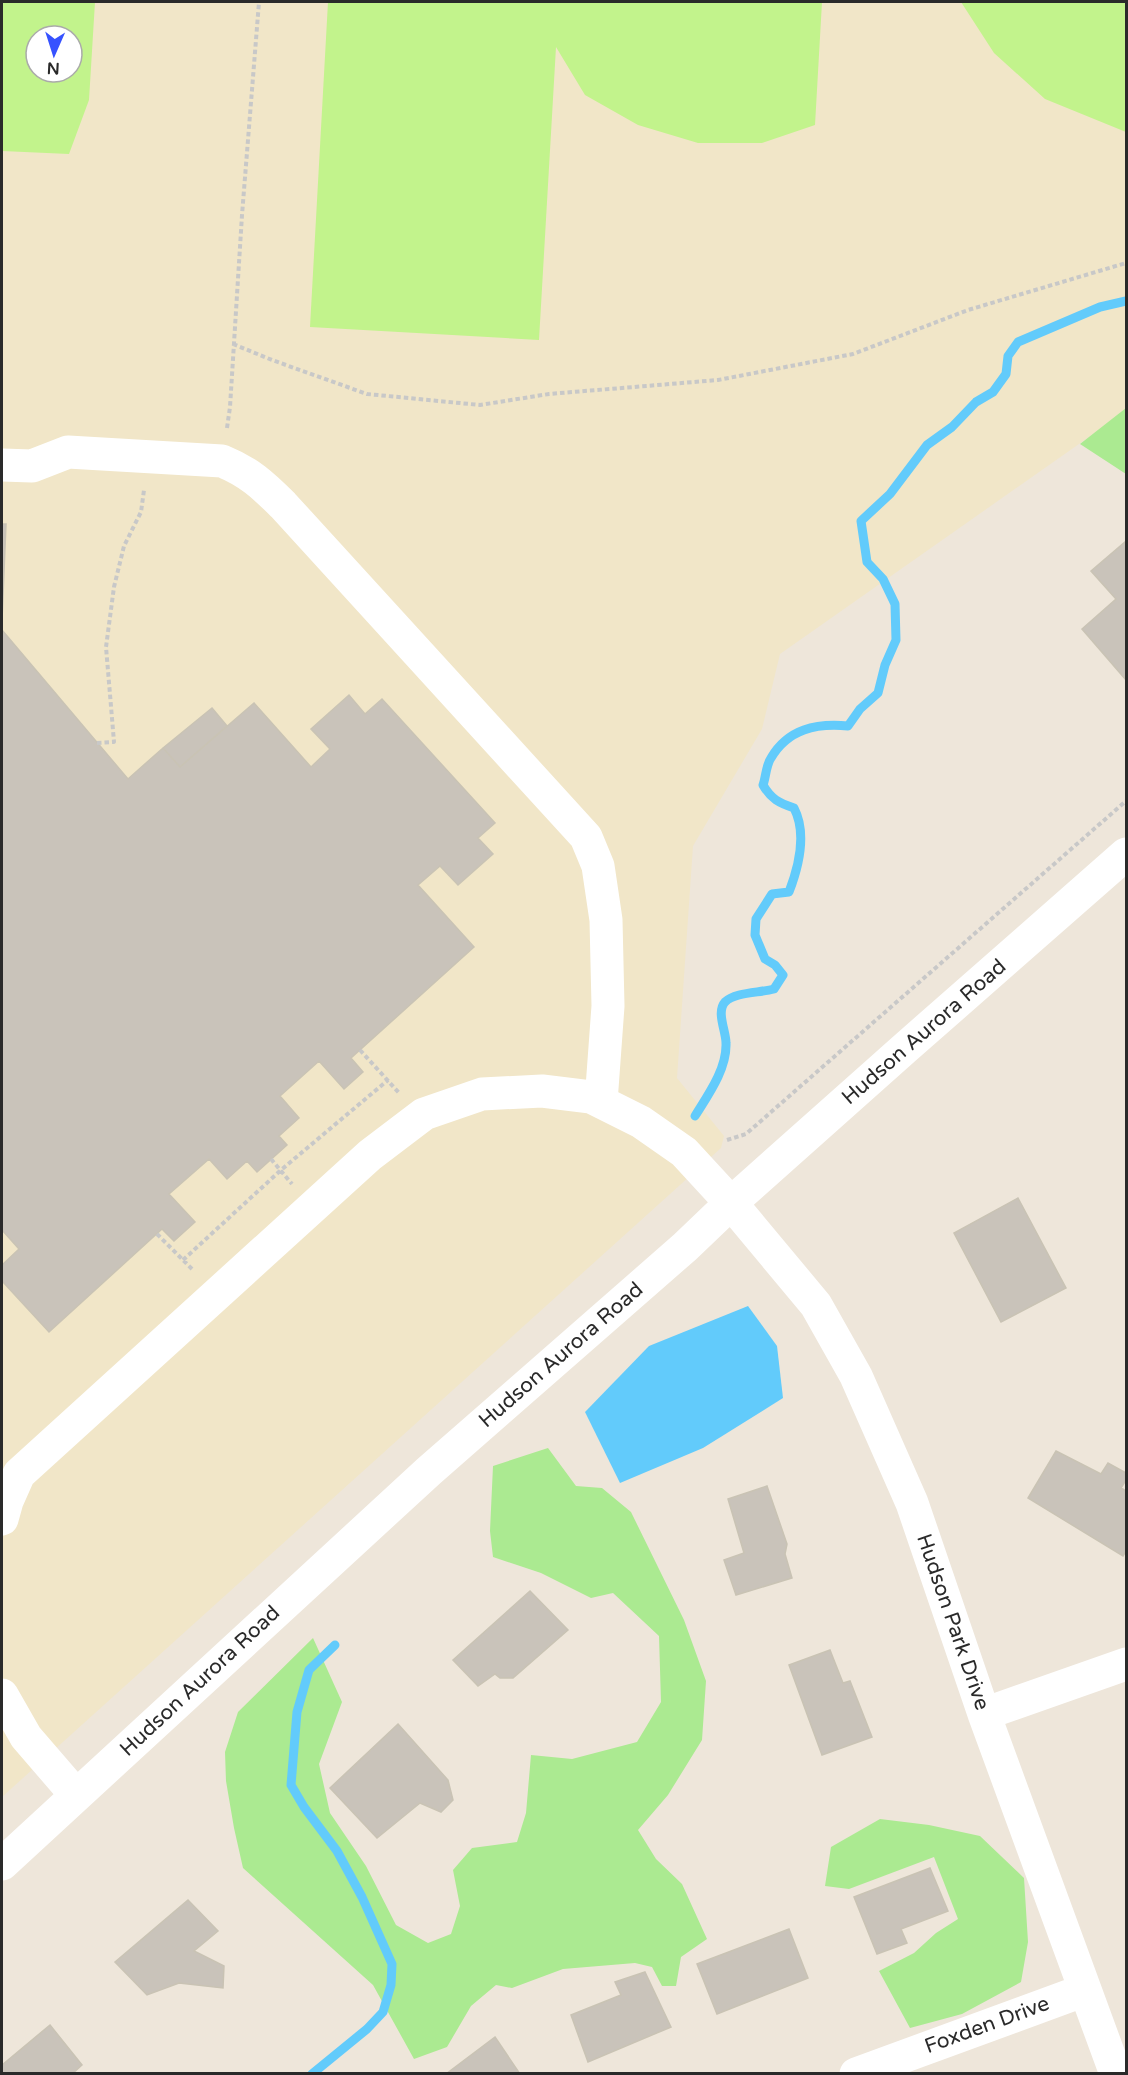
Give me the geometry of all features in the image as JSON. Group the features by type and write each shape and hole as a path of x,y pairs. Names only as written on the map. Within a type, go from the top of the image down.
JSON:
{"street":[{"path":"2,465 32,466 68,452 222,461 244,471 264,485 283,505 586,837 598,866 606,920 608,1006 601,1102"},
{"name":"Hudson Aurora Road","path":"2,1864 429,1471 1126,854"},
{"name":"Hudson Park Drive","path":"2,1516 19,1474 370,1155 424,1113 482,1094 542,1091 591,1097 641,1122 684,1152 731,1203 816,1305 856,1376 912,1503 984,1714 1116,2073"},
{"path":"984,1714 1126,1664"},
{"path":"2,1695 26,1737 76,1795"},
{"name":"Foxden Drive","path":"856,2073 1085,1990"}],"path":[{"path":"222,461 230,406 259,2"},
{"path":"233,344 367,394 480,405 549,394 718,380 853,354 968,310 1126,263"},
{"path":"97,743 114,742 106,646 114,588 124,546 141,512 150,456"},
{"path":"728,1140 746,1134 1126,801"},
{"path":"360,1050 403,1096"},
{"path":"183,1260 280,1170 388,1080"},
{"path":"271,1159 294,1186"},
{"path":"157,1233 197,1274"}],"shaded area":[{"path":"2,2 1126,2 1126,411 780,654 762,729 693,846 677,1078 724,1136 721,1148 2,1797"}],"green space":[{"path":"2,2 95,2 89,100 69,154 2,151"},
{"path":"328,2 822,2 815,125 762,143 698,143 638,125 585,95 556,47 539,340 310,327"},
{"path":"961,2 1126,2 1126,132 1045,99 994,53"},
{"path":"1126,408 1126,474 1080,444"},
{"path":"548,1448 576,1486 602,1488 631,1512 684,1620 706,1681 702,1740 668,1795 638,1830 656,1859 682,1884 707,1939 681,1957 676,1986 662,1986 652,1967 635,1963 563,1969 512,1988 496,1985 471,2006 447,2047 414,2059 373,1985 243,1868 226,1781 225,1752 238,1712 313,1638 342,1702 319,1764 330,1813 366,1866 396,1925 428,1943 451,1934 460,1906 453,1870 472,1848 517,1842 526,1813 531,1755 572,1759 637,1742 661,1702 659,1636 613,1593 591,1598 541,1573 493,1557 490,1531 493,1466"},
{"path":"880,1819 929,1825 980,1836 1024,1878 1028,1942 1021,1982 962,2014 910,2028 879,1971 914,1953 936,1933 958,1919 934,1857 849,1889 825,1886 831,1847"}],"water":[{"path":"748,1306 777,1346 783,1398 703,1448 620,1483 585,1412 649,1346"}],"building":[{"path":"2,524 6,524 2,620"},
{"path":"1125,542 1126,680 1082,629 1116,599 1091,571"},
{"path":"2,630 128,779 163,748 180,767 254,703 311,767 330,749 311,729 349,695 365,714 382,699 495,823 478,838 493,854 458,885 440,866 418,885 474,947 351,1058 363,1072 344,1089 319,1061 280,1096 299,1118 279,1136 287,1145 257,1172 247,1161 227,1179 209,1159 169,1194 195,1222 174,1241 162,1229 49,1332 2,1281 2,1265 19,1249 2,1230"},
{"path":"212,708 227,726 180,767 163,748"},
{"path":"1018,1198 1066,1288 1001,1322 954,1233"},
{"path":"1056,1451 1101,1474 1108,1463 1126,1473 1126,1480 1121,1488 1126,1491 1126,1551 1123,1556 1028,1498"},
{"path":"767,1486 787,1544 785,1554 792,1578 736,1595 724,1560 744,1553 728,1499"},
{"path":"530,1591 568,1630 513,1678 500,1678 495,1674 478,1686 453,1660"},
{"path":"830,1650 843,1683 850,1681 872,1737 822,1755 789,1665"},
{"path":"398,1724 448,1780 453,1800 441,1812 420,1803 377,1838 330,1788"},
{"path":"930,1868 948,1911 901,1929 907,1943 877,1954 854,1897"},
{"path":"188,1900 218,1931 194,1951 224,1966 223,1988 179,1983 147,1995 115,1962"},
{"path":"789,1929 808,1978 717,2014 697,1964"},
{"path":"645,1972 671,2027 588,2062 571,2015 621,1995 615,1982"},
{"path":"50,2025 82,2065 72,2074 2,2074 2,2065"},
{"path":"495,2037 520,2074 446,2074"}],"waterway":[{"path":"695,1116 716,1081 723,1062 726,1038 722,1022 722,1006 729,999 741,995 774,989 783,975 775,965 765,959 755,935 756,919 772,894 789,892 796,871 801,839 794,808 776,800 763,785 769,761 778,748 794,734 814,727 848,726 860,709 878,693 885,665 896,640 895,604 883,579 867,562 861,521 890,494 927,445 952,427 976,402 993,392 1006,374 1008,356 1018,342 1100,307 1126,301"},
{"path":"312,2074 367,2029 383,2012 391,1985 392,1964 362,1897 337,1851 304,1807 291,1785 297,1712 309,1670 335,1645"}]}
